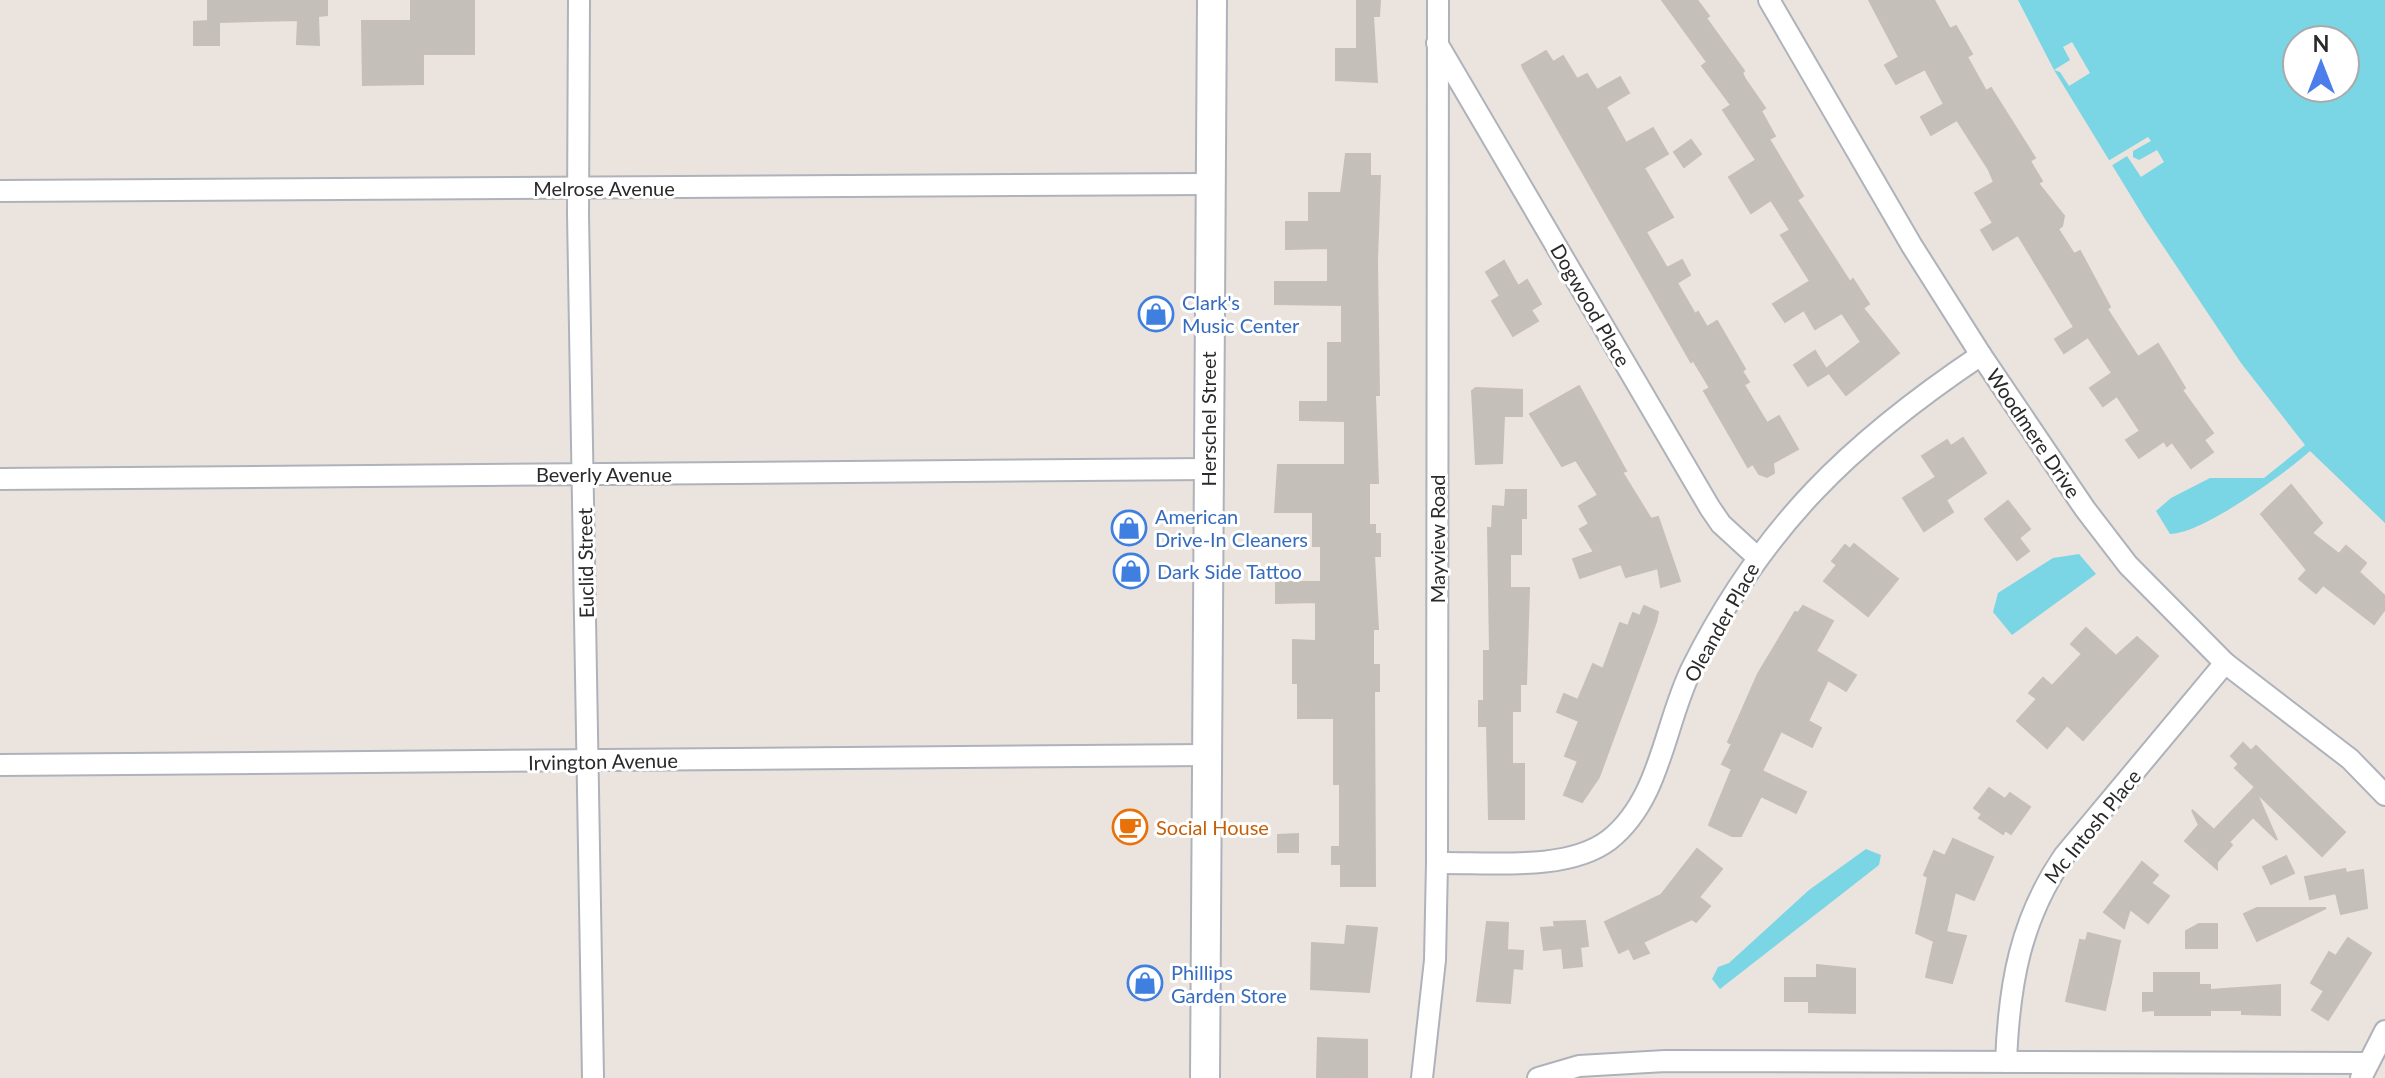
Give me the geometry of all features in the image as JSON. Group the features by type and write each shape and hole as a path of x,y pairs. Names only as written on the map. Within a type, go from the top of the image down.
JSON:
{"main road":[{"name":"Herschel Street","path":"1205,1078 1208,184 1212,0"}],"street":[{"name":"Euclid Street","path":"579,0 578,188 593,1078"},
{"name":"Mayview Road","path":"1422,1078 1435,960 1437,863 1438,0"},
{"name":"Woodmere Drive","path":"1769,0 1905,233 1981,355 2085,509 2128,565 2225,663 2350,759 2385,795"},
{"name":"Dogwood Place","path":"1437,43 1710,508 1721,524 1757,557"},
{"name":"Melrose Avenue","path":"0,191 1208,184"},
{"name":"Oleander Place","path":"1437,863 1569,859 1606,843 1623,828 1649,787 1690,671 1757,557 1803,500 1848,455 1908,406 1981,355"},
{"name":"Beverly Avenue","path":"0,479 1208,469"},
{"name":"Mc Intosh Place","path":"2006,1062 2015,965 2027,923 2043,887 2064,856 2225,663"},
{"name":"Irvington Avenue","path":"0,765 1207,755"},
{"path":"1538,1078 1579,1066 1617,1062 2006,1062 2364,1071 2385,1031"}],"water":[{"path":"2018,0 2385,0 2385,523 2310,451 2264,487 2222,514 2170,534 2156,511 2171,498 2210,478 2264,478 2305,445 2241,363 2145,219 2054,70"},
{"path":"2079,554 2096,574 2012,635 1993,612 1998,593 2053,558"},
{"path":"1866,849 1881,855 1879,865 1720,989 1712,979 1718,967 1729,963 1809,890"}],"pier":[{"path":"2072,42 2090,73 2069,86 2060,72 2054,70 2070,60 2063,47"},
{"path":"2148,137 2151,141 2133,151 2133,157 2139,160 2157,150 2164,162 2141,177 2127,156 2111,166 2108,161"}],"building":[{"path":"208,0 327,0 327,15 318,16 319,45 297,44 298,20 219,22 219,45 194,45 194,22 208,21"},
{"path":"411,0 474,0 474,54 423,54 423,84 363,85 362,21 411,21"},
{"path":"1357,0 1380,0 1379,16 1373,16 1377,82 1336,80 1336,49 1357,49"},
{"path":"1662,0 1697,0 1709,16 1706,18 1744,71 1745,79 1765,108 1761,111 1775,136 1769,139 1803,196 1797,200 1850,282 1853,279 1869,304 1863,308 1899,353 1846,395 1829,373 1808,386 1794,365 1815,351 1826,369 1861,342 1842,313 1815,329 1804,310 1785,322 1773,304 1810,281 1781,235 1790,230 1771,200 1751,213 1729,177 1756,160 1723,110 1731,105 1702,66 1707,62"},
{"path":"1869,0 1934,0 1950,29 1956,26 1972,54 1967,57 1986,91 1991,88 2035,158 2030,161 2042,181 2038,183 2064,216 2058,229 2074,254 2080,251 2110,307 2107,309 2138,357 2158,344 2185,388 2182,390 2213,433 2204,440 2213,452 2191,468 2172,442 2167,446 2164,441 2139,458 2126,440 2140,431 2117,396 2103,406 2090,388 2112,373 2088,337 2064,353 2055,339 2074,327 2018,235 1993,250 1981,230 1993,223 1975,193 1994,182 1989,170 1957,120 1931,135 1921,117 1944,104 1925,69 1896,84 1885,65 1899,57"},
{"path":"1546,51 1553,62 1563,56 1577,79 1587,74 1597,90 1620,77 1629,93 1606,107 1626,143 1653,128 1668,154 1644,168 1673,217 1646,232 1667,268 1682,260 1690,275 1677,283 1695,314 1698,312 1707,327 1717,321 1745,369 1742,371 1749,382 1744,385 1767,423 1779,416 1798,449 1773,463 1774,473 1767,477 1759,474 1753,464 1748,467 1704,391 1710,388 1693,360 1691,362 1523,68 1522,65"},
{"path":"1691,140 1701,154 1684,167 1674,152"},
{"path":"1346,154 1370,154 1370,176 1380,176 1377,261 1379,395 1375,395 1378,483 1369,483 1369,525 1375,525 1375,534 1380,534 1380,556 1374,556 1378,629 1373,629 1373,665 1379,665 1379,691 1374,691 1375,886 1341,886 1341,864 1332,864 1332,847 1340,847 1340,784 1334,784 1334,718 1298,718 1298,683 1293,683 1293,640 1316,641 1316,602 1276,603 1276,582 1321,582 1321,546 1313,546 1313,512 1275,512 1278,465 1345,465 1345,421 1300,420 1300,402 1328,402 1328,343 1342,343 1342,305 1275,304 1275,282 1328,282 1328,248 1286,249 1286,222 1309,222 1309,193 1341,193"},
{"path":"1504,261 1518,286 1527,280 1541,304 1531,310 1538,321 1513,336 1492,301 1500,296 1486,272"},
{"path":"1579,386 1626,471 1622,472 1651,519 1658,517 1680,581 1661,587 1658,568 1626,577 1621,564 1580,578 1573,559 1594,552 1580,529 1589,524 1579,506 1598,495 1576,460 1562,466 1530,414"},
{"path":"1476,388 1522,390 1522,416 1504,416 1502,463 1476,464 1472,391"},
{"path":"1963,438 1986,473 1946,500 1953,512 1924,531 1903,498 1936,477 1922,456 1947,440 1951,446"},
{"path":"2291,485 2322,523 2312,533 2339,554 2346,546 2366,563 2359,572 2385,596 2385,609 2374,624 2323,585 2316,593 2299,579 2307,570 2261,514"},
{"path":"1506,490 1526,490 1526,518 1521,518 1521,554 1510,554 1510,588 1529,588 1526,684 1520,684 1520,711 1512,711 1512,764 1524,764 1524,819 1489,819 1487,726 1479,726 1479,701 1484,701 1484,651 1490,651 1488,528 1492,528 1493,506 1505,507"},
{"path":"2008,501 2030,529 2019,538 2029,551 2017,560 1985,519"},
{"path":"1854,544 1898,579 1868,616 1824,581 1837,565 1832,561 1845,545 1850,549"},
{"path":"1644,606 1658,612 1656,622 1599,777 1582,802 1564,795 1578,761 1565,756 1579,721 1557,712 1564,694 1578,700 1593,664 1603,669 1620,623 1628,626 1633,613 1640,616"},
{"path":"1803,606 1833,621 1816,651 1856,675 1846,691 1828,680 1808,721 1821,728 1812,747 1781,731 1762,771 1806,792 1796,813 1761,796 1741,836 1732,836 1709,825 1732,769 1722,764 1732,744 1728,742 1758,674 1795,612 1798,613"},
{"path":"2086,628 2116,656 2137,637 2158,656 2083,740 2067,725 2047,748 2017,721 2037,699 2029,693 2043,678 2052,686 2082,654 2071,644"},
{"path":"2243,743 2251,751 2256,746 2345,832 2322,856 2256,792 2277,840 2253,817 2229,842 2232,845 2217,862 2217,869 2185,841 2199,825 2192,810 2214,830 2255,787 2235,768 2239,764 2231,756"},
{"path":"1989,788 2005,799 2010,793 2030,807 2011,834 2005,830 2003,834 1979,818 1982,814 1974,808"},
{"path":"1298,834 1298,852 1278,852 1278,835"},
{"path":"1953,839 1993,857 1974,900 1955,892 1946,932 1966,936 1952,983 1926,977 1934,941 1916,933 1928,877 1924,875 1934,851 1945,856"},
{"path":"1697,849 1722,869 1699,897 1710,906 1696,922 1692,919 1643,942 1649,953 1634,959 1629,948 1619,953 1605,922 1661,895"},
{"path":"2286,856 2294,873 2271,884 2263,867"},
{"path":"2142,862 2158,875 2151,883 2169,896 2148,923 2130,909 2124,928 2104,912"},
{"path":"2345,869 2346,873 2363,870 2367,908 2341,914 2336,893 2310,899 2305,877"},
{"path":"2257,908 2326,908 2257,941 2244,914"},
{"path":"1585,921 1588,946 1580,947 1582,966 1564,968 1562,948 1544,950 1541,928 1555,927 1554,922"},
{"path":"1487,922 1508,923 1507,950 1523,951 1522,969 1513,968 1510,1003 1477,1001"},
{"path":"2199,924 2217,924 2217,948 2186,948 2186,931"},
{"path":"1347,926 1377,928 1369,992 1311,989 1312,943 1345,945"},
{"path":"2088,933 2120,941 2105,1010 2066,1001 2080,940 2086,941"},
{"path":"2348,938 2371,953 2328,1020 2312,1010 2324,991 2311,983 2329,952 2336,956"},
{"path":"1817,965 1855,969 1855,1013 1809,1012 1809,1001 1785,1001 1785,978 1817,978"},
{"path":"2154,973 2199,973 2199,985 2210,985 2210,990 2280,985 2280,1015 2242,1014 2242,1010 2210,1010 2210,1015 2155,1015 2155,1010 2143,1011 2143,993 2154,993"},
{"path":"1318,1038 1367,1040 1367,1077 1317,1078"}],"place":[{"name":"Clark's Music Center","path":"1156,314"},
{"name":"American Drive-In Cleaners","path":"1129,528"},
{"name":"Dark Side Tattoo","path":"1131,571"},
{"name":"Social House","path":"1130,827"},
{"name":"Phillips Garden Store","path":"1145,983"}]}
